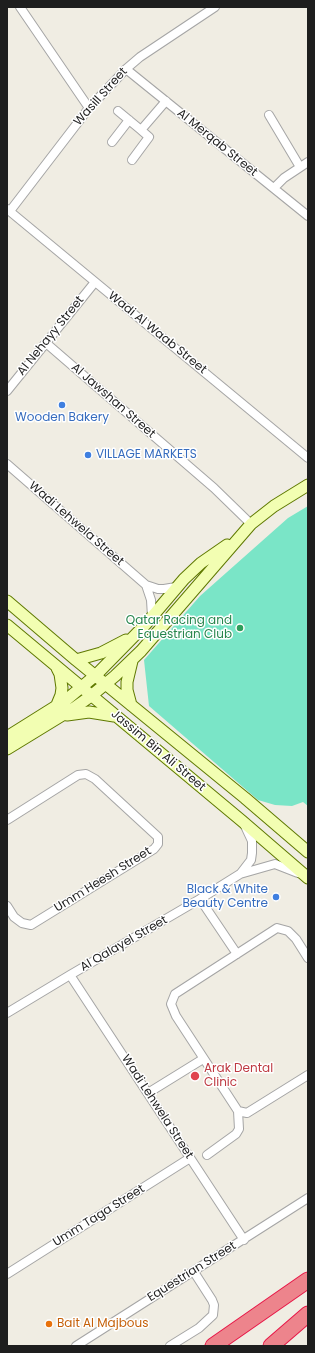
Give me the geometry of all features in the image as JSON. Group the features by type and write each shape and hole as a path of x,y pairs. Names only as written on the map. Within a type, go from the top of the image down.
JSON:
{"highway":[{"path":"213,1346 308,1280"},
{"path":"272,1346 308,1314"},
{"path":"272,1346 308,1324"}],"street":[{"path":"20,7 89,108"},
{"name":"Wasill Street","path":"9,210 89,108 126,69 140,57 215,7"},
{"name":"Al Merqab Street","path":"126,69 308,216"},
{"path":"141,130 166,101"},
{"path":"118,111 149,137 132,160"},
{"path":"269,115 300,167"},
{"path":"112,142 130,120"},
{"path":"274,188 284,178 308,162"},
{"name":"Wadi Al Waab Street","path":"9,210 308,458"},
{"name":"Al Nehayy Street","path":"7,391 95,282"},
{"name":"Al Jawshan Street","path":"46,343 214,488 251,524"},
{"name":"Wadi Lehwela Street","path":"7,464 146,585 158,589 176,587"},
{"path":"7,736 91,696 106,684 132,660 251,524 274,506 308,485"},
{"path":"7,749 57,713 81,687 96,675 152,617 176,587 201,563 237,539"},
{"path":"146,585 151,600 152,617"},
{"name":"Jassim Bin Ali Street","path":"7,601 308,852"},
{"name":"Jassim Bin Ali Street","path":"7,625 308,878"},
{"path":"76,660 93,656 108,650 134,636"},
{"path":"131,705 127,690 127,682 132,660"},
{"path":"57,667 60,674 62,688 57,713"},
{"path":"57,713 99,712 118,717"},
{"name":"Umm Heesh Street","path":"7,820 78,775 86,774 95,779 158,837 158,844 154,849 31,925 22,923 14,917 7,906"},
{"name":"Al Qalayel Street","path":"240,874 251,860 252,853 252,841 242,821"},
{"name":"Al Qalayel Street","path":"7,1013 240,874 274,864 291,869 308,878"},
{"path":"200,899 237,954"},
{"path":"207,1155 236,1134 239,1129 238,1111 176,1016 171,1004 175,994 277,928 288,931 296,939 308,958"},
{"name":"Wadi Lehwela Street","path":"70,975 244,1240"},
{"path":"148,1093 203,1059"},
{"path":"238,1111 247,1113 308,1075"},
{"name":"Umm Taga Street","path":"7,1274 190,1158"},
{"name":"Equestrian Street","path":"76,1346 308,1198"},
{"path":"170,1346 213,1316 214,1305 212,1300 194,1272"}],"green space":[{"name":"Qatar Racing and Equestrian Club","path":"308,506 308,806 303,802 292,806 275,805 258,800 149,706 144,660 200,596 288,518"}],"place":[{"name":"Wooden Bakery","path":"62,405"},
{"name":"VILLAGE MARKETS","path":"88,455"},
{"name":"Qatar Racing and Equestrian Club","path":"240,628"},
{"name":"Black & White Beauty Centre","path":"276,897"},
{"name":"Arak Dental Clinic","path":"195,1076"},
{"name":"Bait Al Majbous","path":"49,1324"}]}
